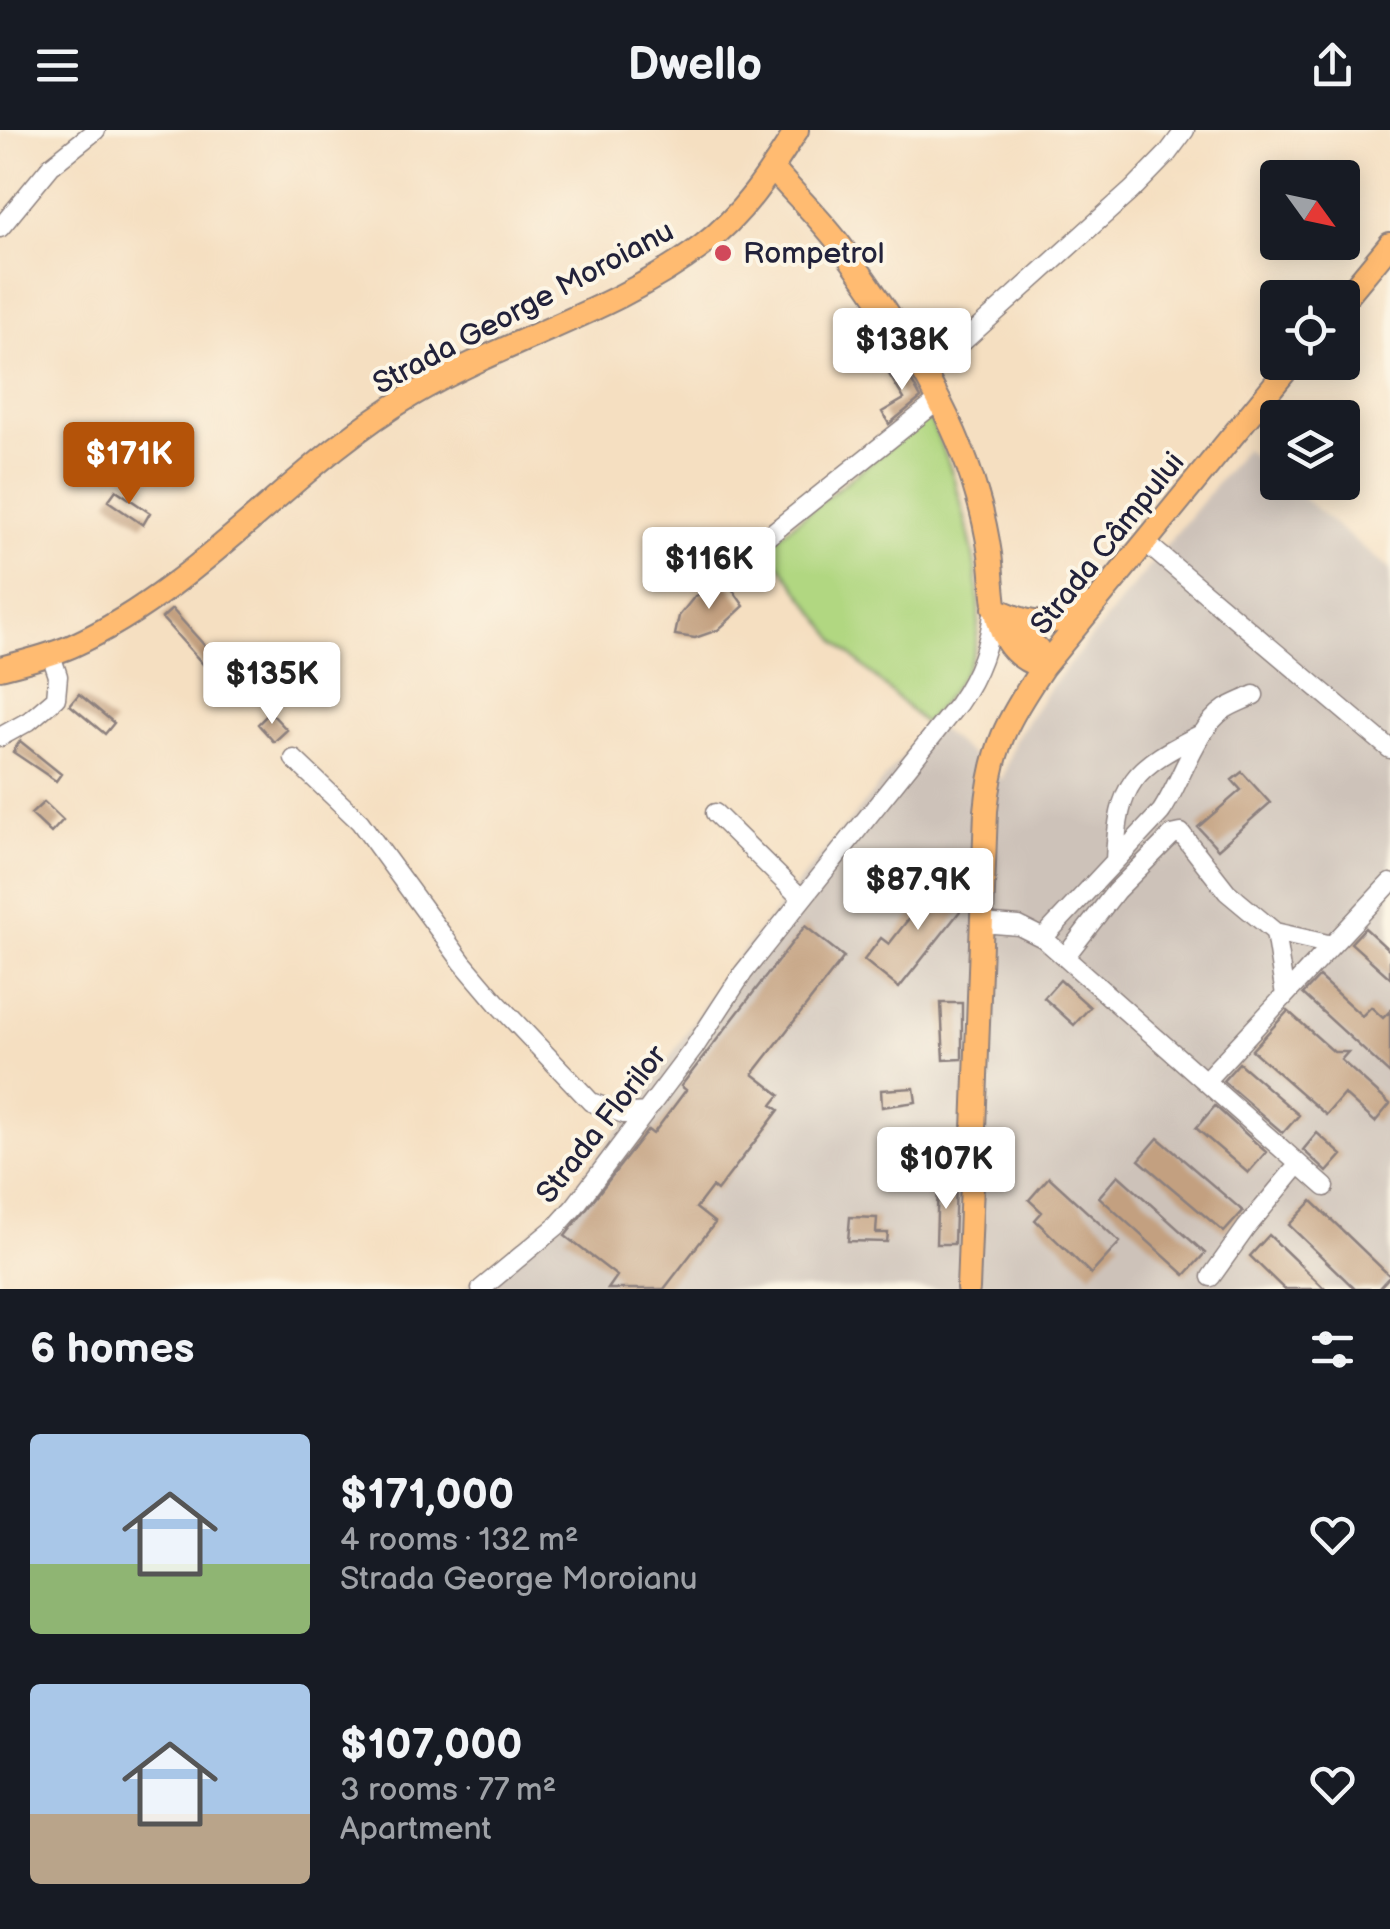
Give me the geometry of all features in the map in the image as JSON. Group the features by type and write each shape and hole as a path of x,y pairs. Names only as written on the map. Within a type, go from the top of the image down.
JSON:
{"main road":[{"name":"Strada George Moroianu","path":"2,662 51,655 98,633 154,596 340,444 412,395 457,370 579,315 689,255 746,206 797,130"},
{"path":"773,169 842,248 940,399 964,454 985,521 994,608 1008,645 1017,656 1043,668"},
{"path":"1360,280 1390,244"},
{"name":"Strada Câmpului","path":"968,1289 989,774 997,745 1043,668 1278,380"},
{"path":"994,608 1034,623 1049,624 1103,596"},
{"path":"994,608 1029,636 1038,649 1043,668"},
{"path":"1017,656 1019,703"}],"street":[{"path":"0,228 51,166 96,130"},
{"path":"926,375 1132,190 1168,154 1185,130"},
{"path":"762,541 940,399"},
{"path":"1146,544 1390,749"},
{"name":"Strada Florilor","path":"481,1289 557,1226 718,1014 743,973 974,682 984,658 994,608"},
{"path":"0,737 56,698 58,676 51,655"},
{"path":"1043,938 1161,812 1176,791 1203,732 1222,711 1254,695"},
{"path":"1115,861 1116,822 1125,792 1138,772 1203,732"},
{"path":"294,759 360,822 463,962 577,1088 604,1110 624,1114 645,1112"},
{"path":"715,813 802,899"},
{"path":"1065,957 1116,891 1172,834 1180,833 1227,892 1275,932 1332,945"},
{"path":"1205,1081 1390,883"},
{"path":"982,923 1018,926 1043,938 1325,1187"},
{"path":"1275,932 1285,995"},
{"path":"1211,1277 1299,1164"}],"shaded area":[{"path":"1245,449 1260,462 1260,500 1306,500 1390,570 1390,1289 464,1289 554,1212 647,1093 728,969 931,722 1002,780 1015,740 1046,693"}],"green space":[{"path":"928,416 950,467 968,529 978,592 978,621 975,647 967,668 925,724 838,643 766,546"}],"building":[{"path":"901,362 921,398 889,424 882,412 904,399 887,371"},
{"path":"116,490 150,513 143,525 108,501"},
{"path":"728,583 744,606 718,630 695,638 675,635 679,616 695,596"},
{"path":"172,609 228,672 218,681 162,618"},
{"path":"79,694 114,723 105,734 70,705"},
{"path":"270,712 287,730 274,742 258,724"},
{"path":"20,741 61,774 56,781 13,752"},
{"path":"1242,772 1270,803 1218,849 1198,827 1241,790 1232,780"},
{"path":"44,802 63,820 51,833 31,814"},
{"path":"942,876 968,896 968,901 899,988 864,960 881,938 889,944"},
{"path":"805,926 844,957 753,1074 780,1095 772,1105 779,1110 717,1191 712,1187 696,1208 715,1223 664,1289 608,1289 617,1276 565,1236 648,1130 653,1134 686,1090 681,1086"},
{"path":"1365,928 1390,951 1390,978 1351,943"},
{"path":"1319,977 1362,1016 1371,1007 1383,1018 1390,1011 1390,1074 1303,994"},
{"path":"1060,980 1090,1007 1074,1025 1044,998"},
{"path":"941,1003 962,1003 962,1059 944,1060"},
{"path":"1288,1011 1334,1052 1348,1052 1341,1060 1390,1104 1375,1122 1344,1094 1326,1115 1252,1050"},
{"path":"1239,1063 1299,1115 1283,1133 1223,1081"},
{"path":"914,1088 916,1102 882,1107 881,1090"},
{"path":"1215,1106 1266,1152 1248,1173 1196,1128"},
{"path":"1317,1133 1342,1155 1327,1172 1303,1150"},
{"path":"1158,1138 1243,1211 1224,1232 1139,1160"},
{"path":"1118,1175 1205,1253 1185,1275 1099,1197"},
{"path":"1049,1177 1120,1242 1091,1274 1035,1220 1042,1212 1029,1200"},
{"path":"938,1181 956,1181 954,1244 936,1244"},
{"path":"1312,1201 1390,1276 1378,1289 1355,1289 1289,1225"},
{"path":"850,1217 877,1218 876,1233 888,1233 887,1242 848,1241"},
{"path":"1269,1235 1325,1289 1284,1289 1250,1256"}],"place":[{"name":"Rompetrol","path":"723,253"}]}
